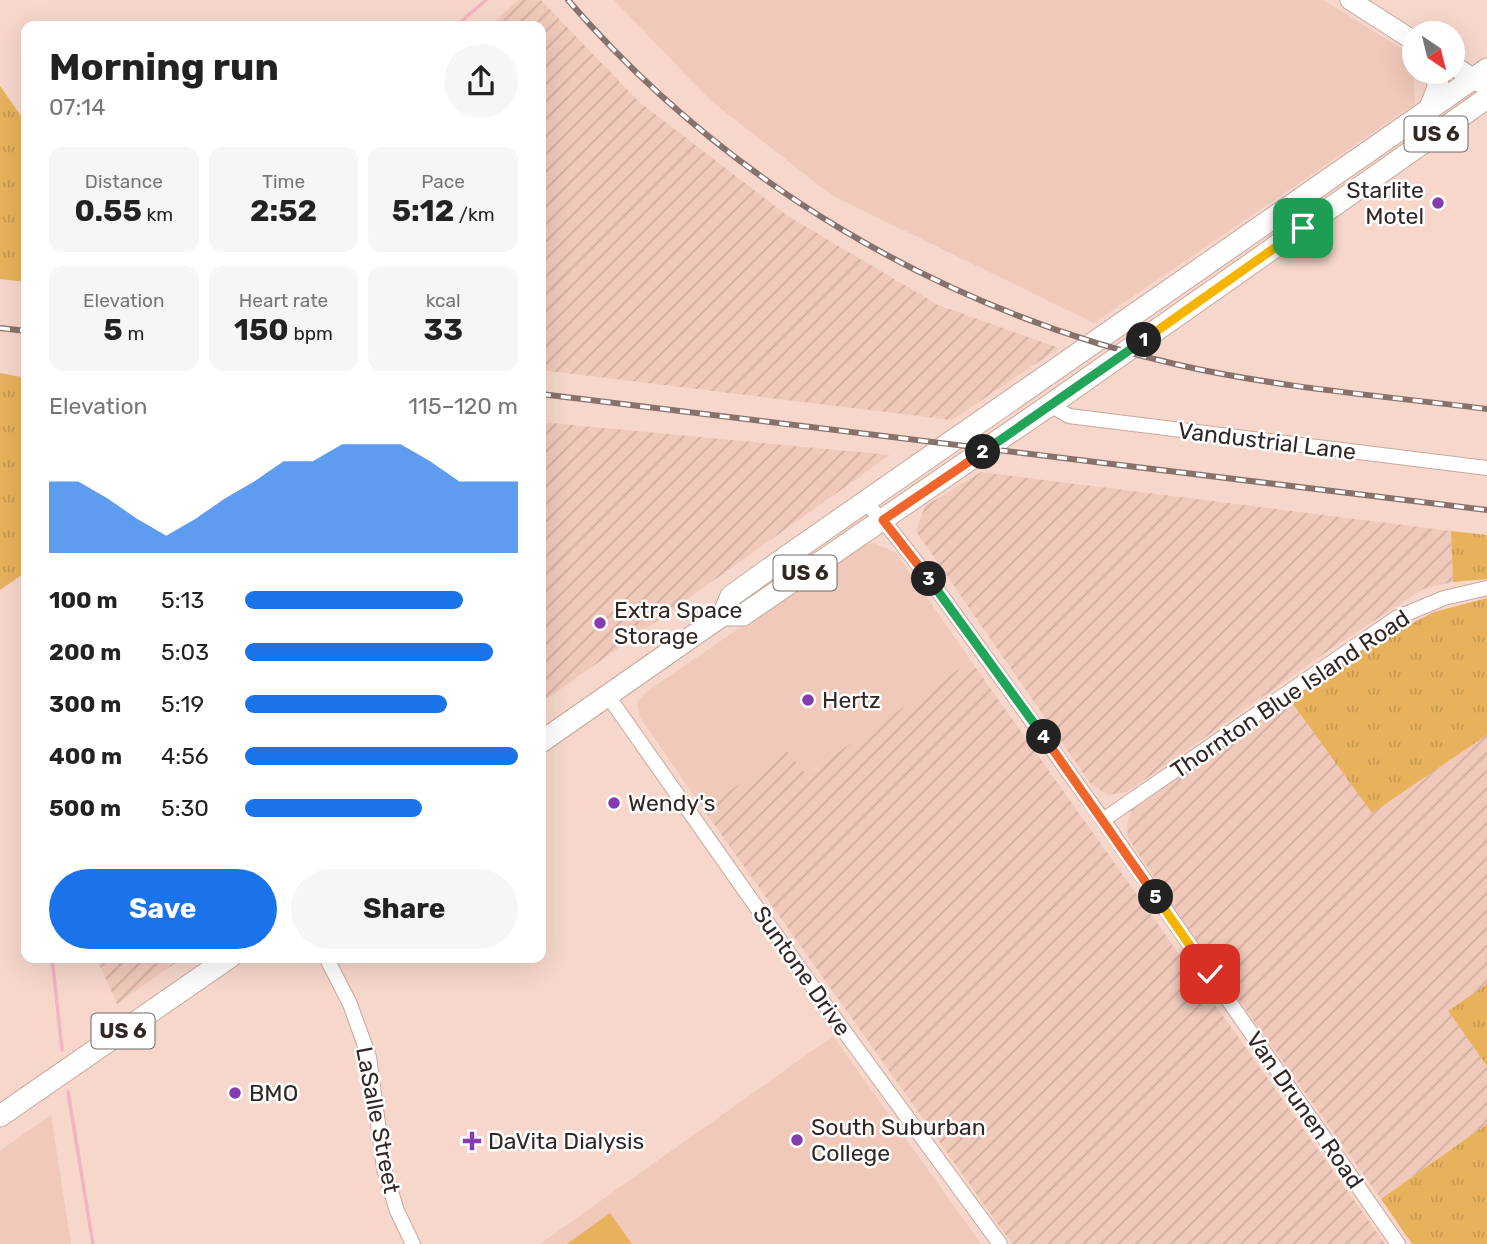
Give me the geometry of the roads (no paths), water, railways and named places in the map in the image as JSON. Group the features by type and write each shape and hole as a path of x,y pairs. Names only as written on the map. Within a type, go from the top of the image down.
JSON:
{"main road":[{"name":"US 6","path":"546,739 723,615 731,596 1429,110 1482,78"},
{"path":"1429,110 1438,84"},
{"name":"US 6","path":"723,615 743,615 1050,405 1487,98"},
{"path":"1033,384 1050,405"},
{"name":"US 6","path":"0,1116 221,963"}],"street":[{"path":"1350,0 1402,33"},
{"path":"1465,71 1482,78"},
{"name":"Vandustrial Lane","path":"1050,405 1069,416 1487,468"},
{"name":"Van Drunen Road","path":"865,503 883,520 928,577 1103,820 1398,1244"},
{"name":"Thornton Blue Island Road","path":"1103,820 1396,618 1444,598 1487,588"},
{"name":"Suntone Drive","path":"608,696 834,1016 1000,1244"},
{"name":"LaSalle Street","path":"329,963 350,1004 369,1057 384,1168 397,1211 413,1244"}],"waterway":[{"path":"462,21 486,0"},
{"path":"53,963 62,1050"},
{"path":"68,1092 93,1244"}],"railway":[{"path":"568,0 630,66 697,127 769,182 844,231 924,274 1006,311 1091,341 1217,373 1332,391 1487,409"},
{"path":"0,328 21,330"},
{"path":"546,395 1487,510"}],"place":[{"name":"Starlite Motel","path":"1438,203"},
{"name":"Extra Space Storage","path":"600,623"},
{"name":"Hertz","path":"808,700"},
{"name":"Wendy's","path":"614,803"},
{"name":"BMO","path":"235,1093"},
{"name":"South Suburban College","path":"797,1140"},
{"name":"DaVita Dialysis","path":"472,1141"}]}
